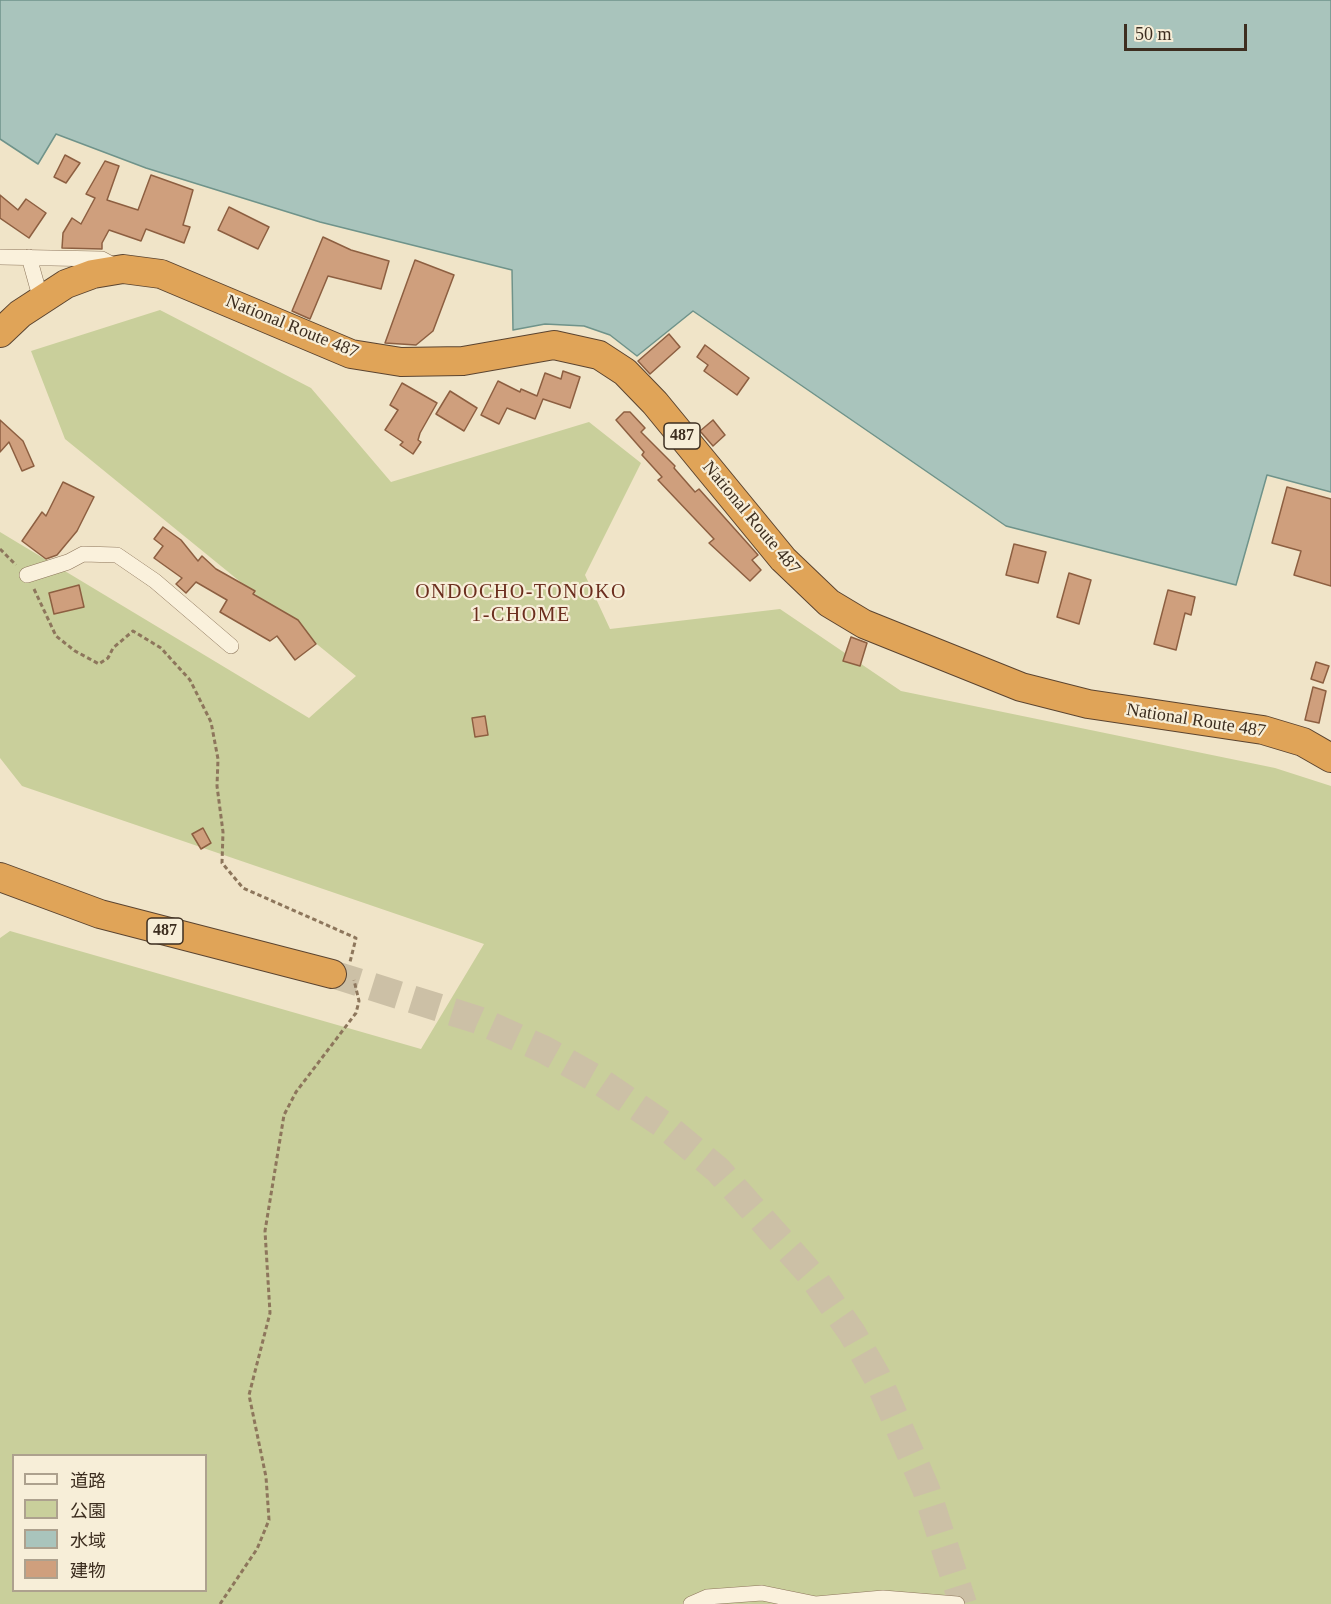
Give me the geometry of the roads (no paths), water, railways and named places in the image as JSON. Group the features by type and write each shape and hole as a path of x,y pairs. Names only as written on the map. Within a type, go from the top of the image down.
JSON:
{"highway":[{"name":"National Route 487","path":"0,333 41,300 66,285 93,274 123,270 161,274 361,356 401,362 463,362 554,345 599,355 625,372 655,402 783,559 829,603 864,624 1021,687 1088,704 1263,730 1303,742 1331,758"},
{"name":"487","path":"0,877 99,914 345,971"}],"street":[{"path":"0,257 102,259 123,270"},
{"path":"29,257 41,300"},
{"path":"27,575 68,562 83,554 117,555 155,581 231,646"},
{"path":"691,1604 707,1597 762,1593 816,1604 884,1598 957,1604"}],"water":[{"path":"0,0 1331,0 1331,492 1267,475 1236,585 1006,526 693,311 637,356 610,335 584,326 545,324 513,330 512,270 320,222 146,168 56,134 38,164 0,139"}],"tunnel":[{"path":"332,974 478,1020 543,1049 595,1078 664,1125 718,1170 813,1277 852,1333 877,1377 926,1489 963,1604"}],"district":[{"name":"ONDOCHO-TONOKO 1-CHOME","path":"521,604"}]}
